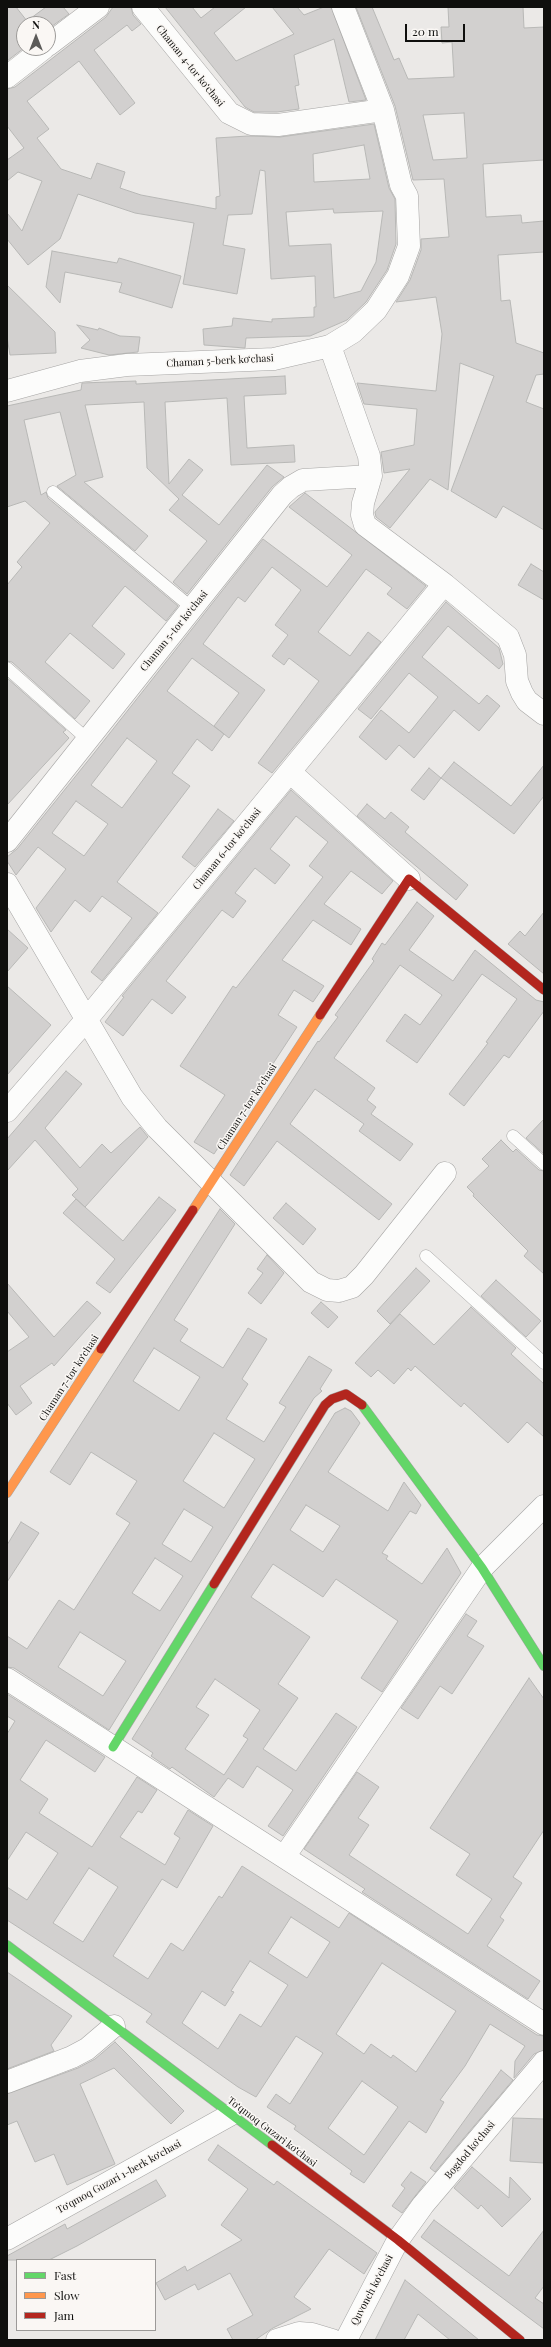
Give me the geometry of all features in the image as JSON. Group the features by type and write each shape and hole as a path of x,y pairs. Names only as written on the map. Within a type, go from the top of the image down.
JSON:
{"street":[{"path":"56,39 98,7"},
{"name":"Chaman 4-tor koʻchasi","path":"143,7 229,112 251,124 278,125 383,110"},
{"name":"Chaman 5-berk koʻchasi","path":"7,391 80,371 127,366 274,360 330,346 354,332 376,310 398,276 409,246 407,196 401,185 383,110 343,7"},
{"path":"7,77 34,56"},
{"path":"330,346 369,456 371,476 363,503 362,515 365,525 444,584 508,637 515,655 517,682 522,693 527,702 544,714"},
{"name":"Chaman 5-tor koʻchasi","path":"7,841 87,738 290,487 303,480 371,476"},
{"name":"Chaman 6-tor koʻchasi","path":"7,1111 86,1020 444,584"},
{"path":"290,772 409,879 544,990"},
{"name":"Chaman 7-tor koʻchasi","path":"7,1493 409,879"},
{"path":"7,884 132,1097 157,1128 210,1183 311,1282 327,1290 339,1291 352,1287 364,1275 446,1173"},
{"path":"113,1747 325,1405 339,1395 346,1394 359,1401 482,1568 544,1666"},
{"path":"284,1857 482,1568 544,1506"},
{"path":"7,1679 544,2024"},
{"name":"Toʻqmoq Guzari koʻchasi","path":"7,1945 230,2115 398,2240 520,2340"},
{"path":"7,2082 77,2055 87,2049 114,2026"},
{"name":"Bogdod koʻchasi","path":"398,2240 423,2205 544,2062"},
{"name":"Toʻqmoq Guzari 1-berk koʻchasi","path":"7,2239 230,2115"},
{"name":"Quvonch koʻchasi","path":"346,2340 398,2240"},
{"path":"277,2340 299,2333 312,2334 332,2340"}],"lane":[{"path":"53,492 192,608"},
{"path":"7,668 87,738"},
{"path":"513,1136 544,1164"},
{"path":"426,1256 544,1363"}],"building":[{"path":"7,7 16,7 23,16 16,16 16,54 7,61"},
{"path":"46,7 63,7 69,14 56,23 56,16 34,16"},
{"path":"113,7 131,7 133,15 141,24 132,31 127,25 94,50 135,103 120,115 79,61 27,101 49,129 37,138 61,169 91,179 97,163 125,172 120,188 141,195 216,209 216,197 220,196 216,138 248,136 280,137 374,124 389,188 395,199 396,244 387,270 366,302 347,320 310,336 246,338 245,348 204,345 203,329 232,326 233,318 272,322 272,319 314,317 314,307 316,307 315,276 271,279 265,171 260,170 252,214 228,215 223,245 245,249 237,294 183,284 194,223 135,213 78,194 60,239 28,265 7,239 7,213 22,231 42,181 18,172 7,181 7,160 24,148 7,126 7,89 15,87 106,17","holes":["364,145 370,179 314,182 313,154","333,209 334,213 383,211 376,262 361,291 334,298 331,244 289,246 286,212"]},
{"path":"165,7 192,7 201,18 215,7 246,7 214,33 236,61 294,34 272,7 297,7 304,15 324,7 331,7 366,100 349,102 334,39 294,55 299,85 295,86 299,109 277,112 254,112 245,107"},
{"path":"356,7 372,7 394,60 399,58 408,79 454,77 452,42 442,43 441,27 449,27 448,7 523,7 524,28 544,27 544,160 483,164 486,217 521,215 522,223 544,221 544,252 498,255 501,301 510,300 516,343 544,353 544,374 536,375 526,402 544,409 544,530 503,506 496,518 451,491 494,376 460,363 448,490 430,479 390,528 376,517 375,512 410,469 384,473 381,452 414,445 417,409 364,404 357,383 436,391 442,334 436,297 396,302 410,280 421,250 421,239 449,237 444,179 413,180 395,106","holes":["464,113 467,158 433,160 423,115"]},
{"path":"52,251 117,263 119,258 181,276 172,308 119,292 122,283 65,272 60,303 46,287"},
{"path":"7,285 55,332 56,353 10,355 7,337"},
{"path":"77,325 98,330 99,328 120,336 140,337 138,352 109,355 81,348 90,340"},
{"path":"285,376 286,394 244,396 247,448 294,445 295,462 231,465 227,398 165,402 169,484 189,459 203,470 182,495 219,525 267,465 284,477 272,487 187,594 173,582 207,541 169,510 179,499 147,468 144,402 85,405 103,477 84,482 148,536 135,551 57,486 76,475 60,412 24,420 41,495 46,492 48,498 178,606 166,621 125,586 92,626 125,654 113,669 70,633 45,662 90,701 75,719 12,662 7,661 7,585 22,567 17,562 50,523 25,501 7,507 7,406 81,390 82,383 136,381 136,384"},
{"path":"305,493 426,586 407,609 387,594 392,588 366,569 318,632 350,656 368,632 381,642 272,773 258,763 319,681 289,658 284,665 272,656 288,635 275,625 301,590 272,567 245,602 238,597 203,644 265,690 229,738 224,734 212,751 197,739 172,773 190,786 117,882 158,913 102,981 91,972 132,918 102,896 90,912 75,900 51,932 36,908 66,869 38,847 16,875 7,861 7,857 17,849 263,539 327,587 352,555 289,507","holes":["192,658 239,693 214,726 224,734 167,691","127,738 157,761 122,808 91,785","76,801 108,824 84,856 52,833"]},
{"path":"531,564 544,572 544,600 518,585"},
{"path":"446,602 499,648 503,664 499,669 448,626 422,657 479,704 487,695 500,706 479,731 454,710 414,758 399,745 386,760 359,737 381,710 409,733 438,697 409,673 371,719 358,709"},
{"path":"7,678 66,730 63,732 69,738 7,805"},
{"path":"454,762 511,806 544,765 544,796 514,834 441,778"},
{"path":"429,768 441,778 424,800 411,790"},
{"path":"291,790 393,881 382,894 351,871 324,904 361,929 351,945 313,920 282,960 324,986 313,1002 294,990 278,1015 297,1027 214,1154 194,1142 225,1095 180,1066 233,986 236,988 323,877 309,866 328,842 296,816 270,849 290,865 275,884 255,868 235,893 246,901 233,918 222,910 166,981 186,997 172,1014 152,999 123,1036 105,1022 124,997 122,996"},
{"path":"367,804 385,819 391,812 409,827 405,832 468,885 456,900 357,816"},
{"path":"218,809 234,821 195,867 182,857"},
{"path":"417,902 434,916 409,950 453,981 475,950 536,1000 544,1002 544,1011 509,1058 504,1055 464,1106 449,1094 488,1043 486,1042 517,999 482,974 417,1063 386,1041 405,1014 420,1025 442,995 400,965 334,1058 375,1088 367,1100 376,1107 371,1114 413,1144 400,1161 359,1131 364,1124 315,1089 290,1124 392,1204 379,1220 277,1141 244,1186 230,1175 318,1041 319,1042 338,1017 335,1015 374,961 372,959 382,943 385,945"},
{"path":"544,912 544,974 508,944 520,931 525,936"},
{"path":"7,929 28,948 7,972"},
{"path":"7,986 51,1025 7,1075"},
{"path":"66,1071 82,1084 45,1128 80,1168 102,1144 111,1153 140,1127 148,1137 85,1207 72,1195 78,1189 35,1140 7,1171 7,1139"},
{"path":"544,1119 544,1154 526,1138"},
{"path":"501,1140 513,1152 516,1149 539,1170 544,1171 544,1274 524,1256 528,1251 473,1196 474,1194 467,1187 489,1166 482,1159"},
{"path":"159,1197 176,1210 110,1293 96,1283 115,1259 63,1213 76,1199 123,1241"},
{"path":"286,1203 316,1229 303,1245 273,1218"},
{"path":"220,1209 235,1224 174,1320 188,1329 180,1341 223,1368 248,1328 267,1339 242,1379 248,1384 226,1419 264,1442 286,1407 279,1403 309,1356 332,1370 320,1389 322,1391 314,1398 109,1730 14,1668 7,1667 7,1636 27,1649 59,1600 74,1610 130,1523 116,1514 137,1481 91,1452 70,1485 50,1472","holes":["154,1348 200,1377 179,1411 133,1381","214,1433 255,1459 224,1508 183,1481","184,1509 213,1527 191,1562 162,1544","155,1558 183,1576 160,1611 132,1593","80,1632 126,1661 103,1696 58,1667"]},
{"path":"267,1255 284,1273 261,1304 248,1293 263,1273 257,1269"},
{"path":"416,1268 430,1281 390,1324 377,1311"},
{"path":"496,1280 541,1321 526,1337 481,1296"},
{"path":"7,1283 54,1337 87,1301 101,1313 54,1366 52,1363 20,1386 32,1403 16,1415 7,1403 7,1352 29,1337 7,1311"},
{"path":"321,1302 338,1317 328,1328 311,1313"},
{"path":"471,1307 516,1348 511,1354 544,1384 544,1437 527,1422 508,1443 464,1403 461,1407 415,1366 411,1371 408,1368 394,1384 378,1370 371,1377 355,1363 400,1314 434,1345"},
{"path":"345,1408 351,1411 360,1423 328,1472 388,1511 404,1482 421,1505 416,1514 410,1511 382,1553 388,1556 386,1559 422,1584 447,1548 461,1573 382,1692 361,1678 398,1621 336,1579 323,1597 273,1564 251,1597 310,1637 278,1684 298,1698 263,1749 296,1771 336,1713 357,1727 283,1836 268,1826 293,1790 257,1766 243,1788 228,1778 214,1797 172,1767 170,1769 151,1756 153,1753 132,1739 335,1413","holes":["306,1505 340,1526 323,1552 290,1530","215,1679 260,1710 243,1736 248,1739 224,1775 185,1749 209,1715 196,1707"]},
{"path":"21,1522 39,1533 7,1582 7,1545"},
{"path":"466,1614 477,1621 467,1636 484,1646 452,1694 440,1686 418,1719 401,1708"},
{"path":"529,1678 544,1699 544,1830 513,1877 522,1883 500,1917 504,1920 487,1946 540,1981 528,1999 362,1892 365,1889 304,1849 357,1772 379,1787 358,1818 369,1825 349,1855 468,1934 492,1899 456,1875 470,1854 430,1828"},
{"path":"7,1694 105,1757 95,1772 46,1740 20,1780 48,1799 39,1813 92,1847 137,1777 157,1790 142,1813 138,1811 120,1837 165,1865 180,1838 174,1834 188,1810 213,1826 177,1888 162,1879 113,1956 148,1979 171,1943 183,1951 219,1896 222,1898 242,1866 339,1928 349,1913 537,2035 544,2036 544,2050 534,2054 514,2078 515,2061 525,2046 490,2024 465,2066 440,2100 444,2102 426,2133 409,2121 364,2183 350,2174 352,2171 294,2129 296,2126 267,2107 276,2094 290,2104 323,2053 296,2036 256,2097 238,2087 146,2022 152,2014 7,1920 7,1887 27,1900 58,1853 26,1832 7,1861 7,1734 15,1721 7,1716","holes":["89,1868 118,1887 83,1942 53,1923","291,1917 330,1942 307,1978 268,1953","250,1961 288,1985 261,2027 240,2014 218,2049 182,2023 202,1991 225,2006 234,1992 231,1991","382,1963 456,2011 416,2072 393,2055 391,2058 371,2044 364,2054 336,2034","362,2081 398,2107 364,2155 328,2128"]},
{"path":"7,1972 72,2016 51,2045 54,2051 7,2069"},
{"path":"115,2042 184,2111 171,2124 114,2068 80,2084 115,2164 67,2185 54,2154 35,2162 17,2121 7,2125 7,2094 78,2068 95,2059"},
{"path":"501,2070 513,2080 435,2172 430,2168"},
{"path":"513,2118 544,2119 544,2163 510,2161"},
{"path":"218,2145 274,2185 277,2181 377,2253 364,2274 329,2249 294,2297 311,2309 273,2328 255,2340 233,2340 227,2329 253,2315 230,2273 198,2290 195,2284 165,2300 156,2283 185,2266 187,2271 242,2240 221,2225 248,2189 208,2160"},
{"path":"472,2167 509,2198 510,2177 531,2199 502,2227 481,2205 478,2209 454,2188"},
{"path":"411,2172 426,2182 402,2213 392,2206 405,2188 401,2185"},
{"path":"156,2180 166,2196 51,2259 7,2260 7,2256 65,2224 67,2229"},
{"path":"434,2220 509,2276 544,2230 544,2286 535,2298 544,2304 544,2329 421,2237"},
{"path":"405,2280 479,2340 450,2340 418,2314 404,2340 375,2340"}],"traffic: fast":[{"path":"362,1405 482,1568 544,1666"},
{"path":"113,1747 214,1584"},
{"path":"7,1945 272,2145"}],"traffic: slow":[{"path":"193,1210 320,1015"},
{"path":"7,1493 101,1349"}],"traffic: jam":[{"path":"320,1015 409,879 544,990"},
{"path":"101,1349 193,1210"},
{"path":"214,1584 325,1405 332,1399 346,1394 362,1405"},
{"path":"272,2145 398,2240 520,2340"}]}
